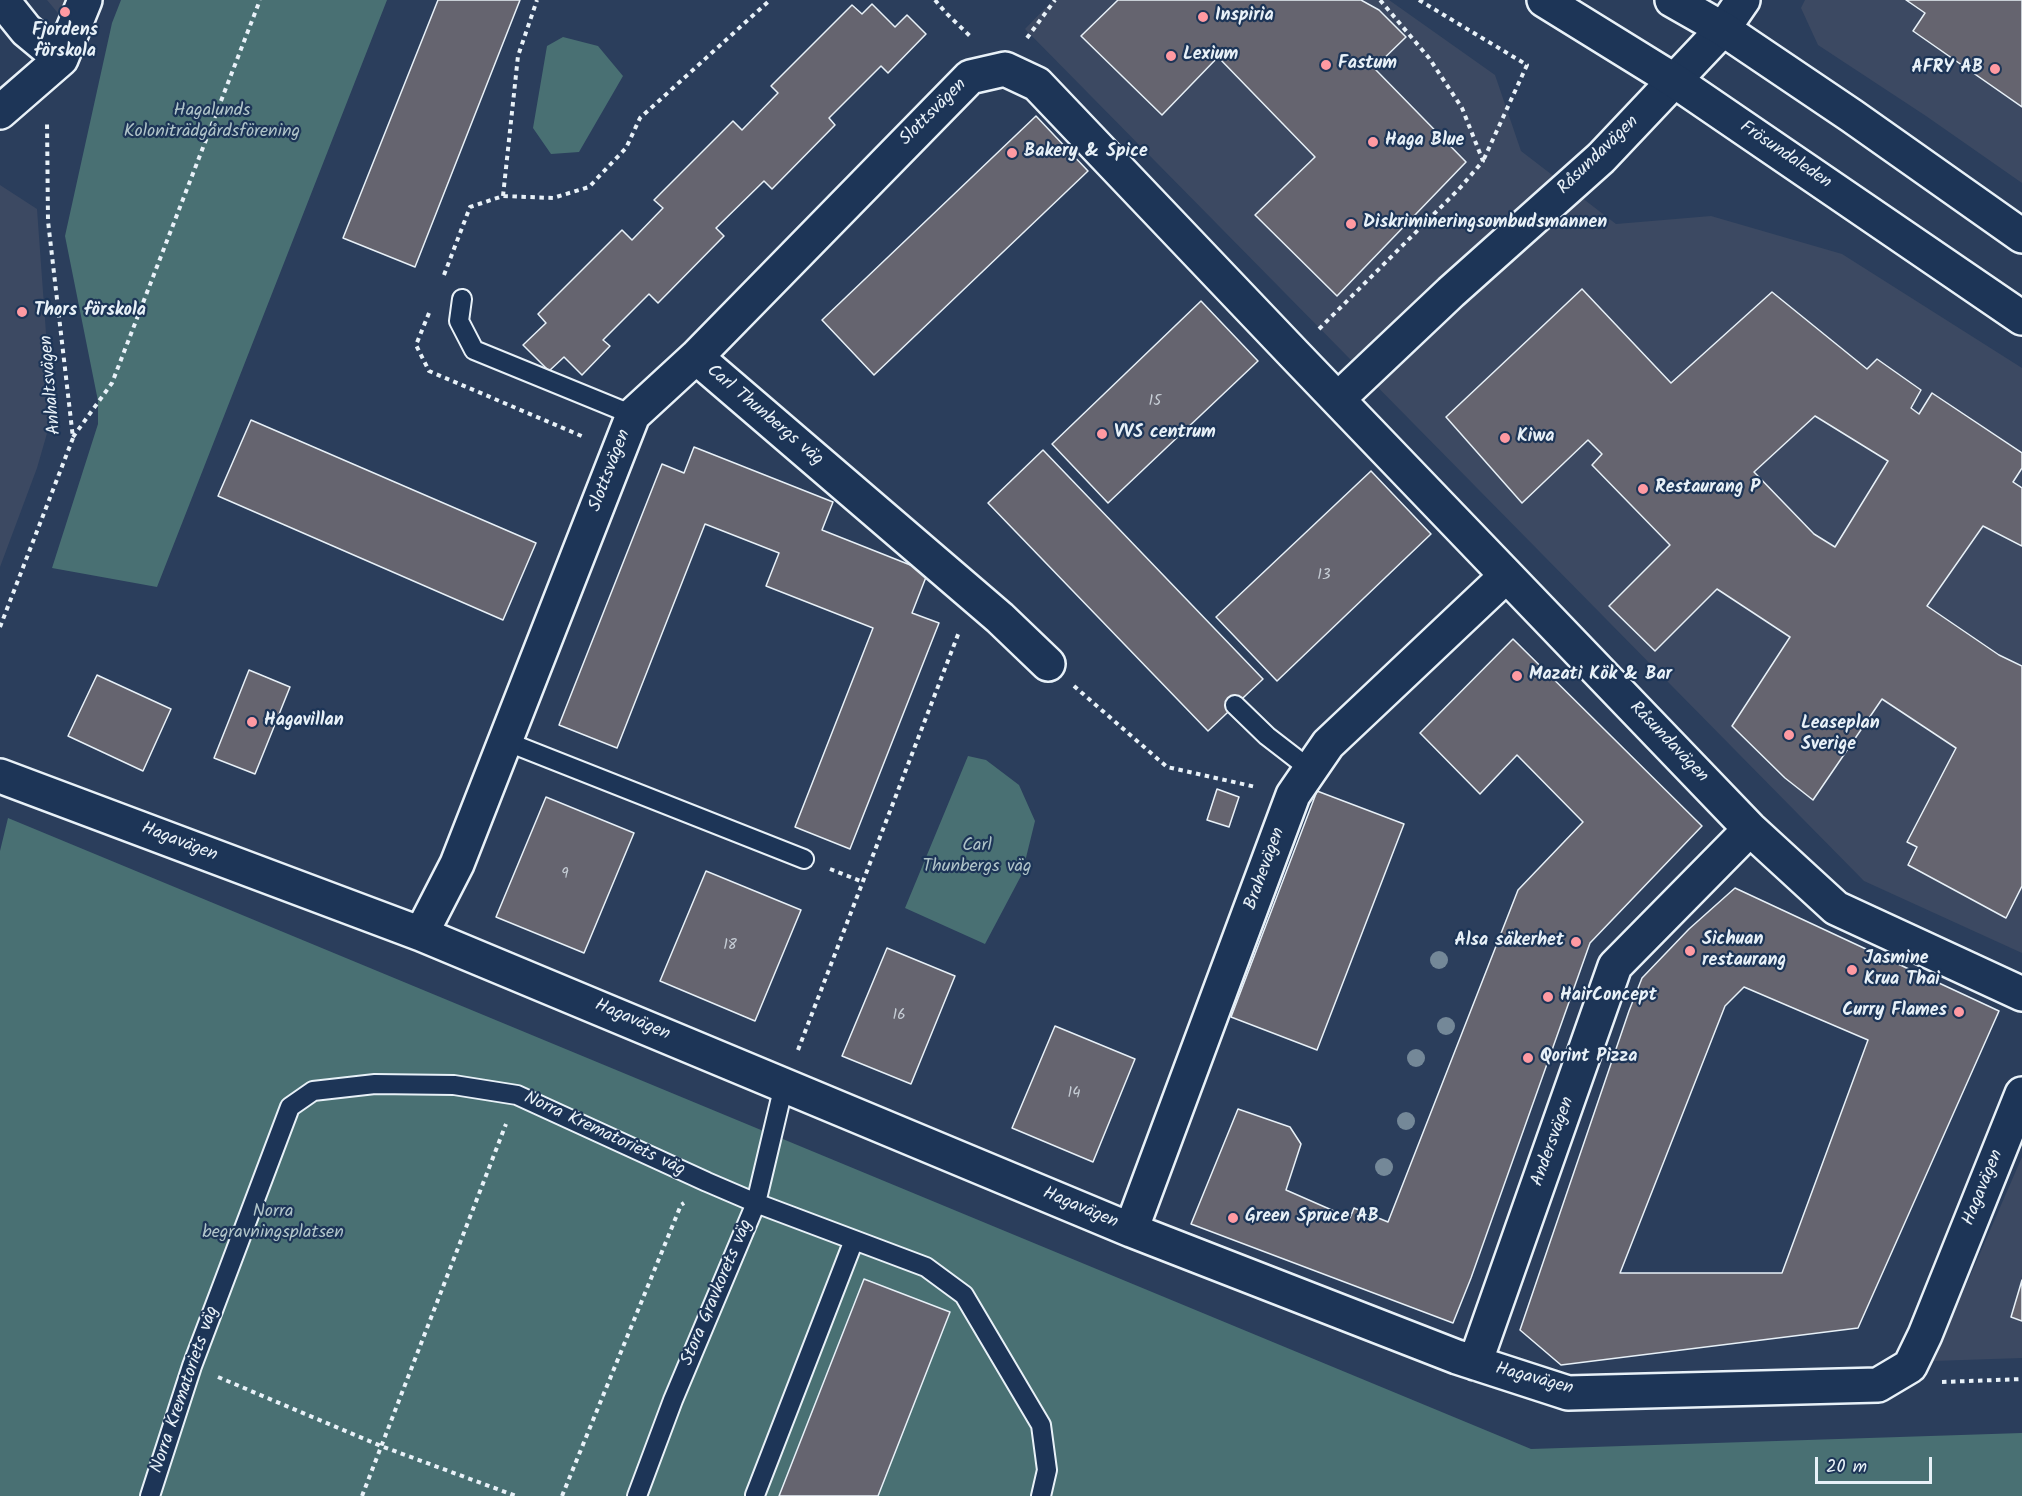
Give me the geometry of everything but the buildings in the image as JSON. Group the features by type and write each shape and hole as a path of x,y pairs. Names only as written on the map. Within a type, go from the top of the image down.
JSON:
{"street":[{"path":"2,0 26,30 61,59"},
{"path":"0,112 61,59 85,0"},
{"name":"Frösundaleden","path":"1544,0 1675,81 2022,318"},
{"path":"1672,0 1723,29 1852,116 2022,236"},
{"name":"Råsundavägen","path":"1338,399 1451,292 1601,158 1723,29 1743,0"},
{"name":"Råsundavägen","path":"1005,69 1037,84 1750,829 1836,908 2022,994"},
{"name":"Slottsvägen","path":"421,934 457,864 633,416 696,357 970,76 1005,69"},
{"name":"Carl Thunbergs väg","path":"696,357 974,595 1048,664"},
{"name":"Brahevägen","path":"1131,1230 1302,782 1328,744 1506,576"},
{"name":"Hagavägen","path":"0,776 421,934 1131,1230 1475,1363 1568,1393 1878,1385 1910,1366 2022,1094"},
{"name":"Andersvägen","path":"1475,1363 1615,966 1750,829"}],"lane":[{"path":"462,299 459,321 474,350 633,416"},
{"path":"1235,705 1267,736 1302,782"},
{"path":"505,741 804,859"},
{"name":"Norra Krematoriets väg","path":"150,1496 192,1366 290,1107 314,1091 375,1083 454,1085 517,1095 756,1203 926,1267 963,1295 1041,1425 1047,1470 1041,1496"},
{"name":"Stora Gravkorets väg","path":"638,1496 673,1400 756,1203 784,1084"},
{"path":"755,1495 854,1240"}],"path":[{"path":"73,438 112,383 260,0"},
{"path":"503,196 518,56 537,0"},
{"path":"449,260 470,207 503,196 553,198 589,187 626,148 640,118 770,0"},
{"path":"935,0 1005,69 1055,0"},
{"path":"1380,0 1429,58 1461,108 1483,161"},
{"path":"1294,354 1459,189 1483,161 1527,64 1419,0"},
{"name":"Anhaltsvägen","path":"0,627 73,438 48,221 47,119"},
{"path":"784,1084 974,595"},
{"path":"1048,664 1167,767 1302,782"},
{"path":"362,1496 517,1095"},
{"path":"562,1496 681,1205 707,1182"},
{"path":"192,1366 381,1446 516,1496"},
{"path":"1933,1383 2022,1378"}],"shaded area":[{"name":"Fjordens förskola","path":"47,0 77,0 68,25"},
{"path":"1053,0 1389,0 1495,75 1521,151 1616,224 1711,216 1842,254 2022,368 2022,953 1864,881 1025,29"},
{"path":"1805,0 2022,0 2022,183 1818,45 1801,8"},
{"name":"Thors förskola","path":"0,185 37,209 52,416 37,468 0,567"},
{"path":"2022,1157 2022,1358 1933,1361"}],"green space":[{"name":"Hagalunds Koloniträdgårdsförening","path":"121,0 387,0 157,587 52,568 98,424 98,401 65,236 112,23"},
{"path":"563,37 598,46 623,76 579,152 551,154 533,128 547,46"},
{"name":"Carl Thunbergs väg","path":"968,756 986,760 1019,785 1035,821 1022,874 985,944 905,908"},
{"name":"Norra begravningsplatsen","path":"8,818 1531,1449 2022,1433 2022,1496 0,1496 0,851"}],"place":[{"name":"Fjordens förskola","path":"65,12"},
{"name":"Inspiria","path":"1203,17"},
{"name":"Lexium","path":"1171,56"},
{"name":"Fastum","path":"1326,65"},
{"name":"AFRY AB","path":"1995,69"},
{"name":"Haga Blue","path":"1373,142"},
{"name":"Bakery & Spice","path":"1012,153"},
{"name":"Diskrimineringsombudsmannen","path":"1351,224"},
{"name":"Thors förskola","path":"22,312"},
{"name":"VVS centrum","path":"1102,434"},
{"name":"Kiwa","path":"1505,438"},
{"name":"Restaurang P","path":"1643,489"},
{"name":"Mazati Kök & Bar","path":"1517,676"},
{"name":"Hagavillan","path":"252,722"},
{"name":"Leaseplan Sverige","path":"1789,735"},
{"name":"Alsa säkerhet","path":"1576,942"},
{"name":"Sichuan restaurang","path":"1690,951"},
{"name":"Jasmine Krua Thai","path":"1852,970"},
{"name":"HairConcept","path":"1548,997"},
{"name":"Curry Flames","path":"1959,1012"},
{"name":"Qorint Pizza","path":"1528,1058"},
{"name":"Green Spruce AB","path":"1233,1218"}]}
